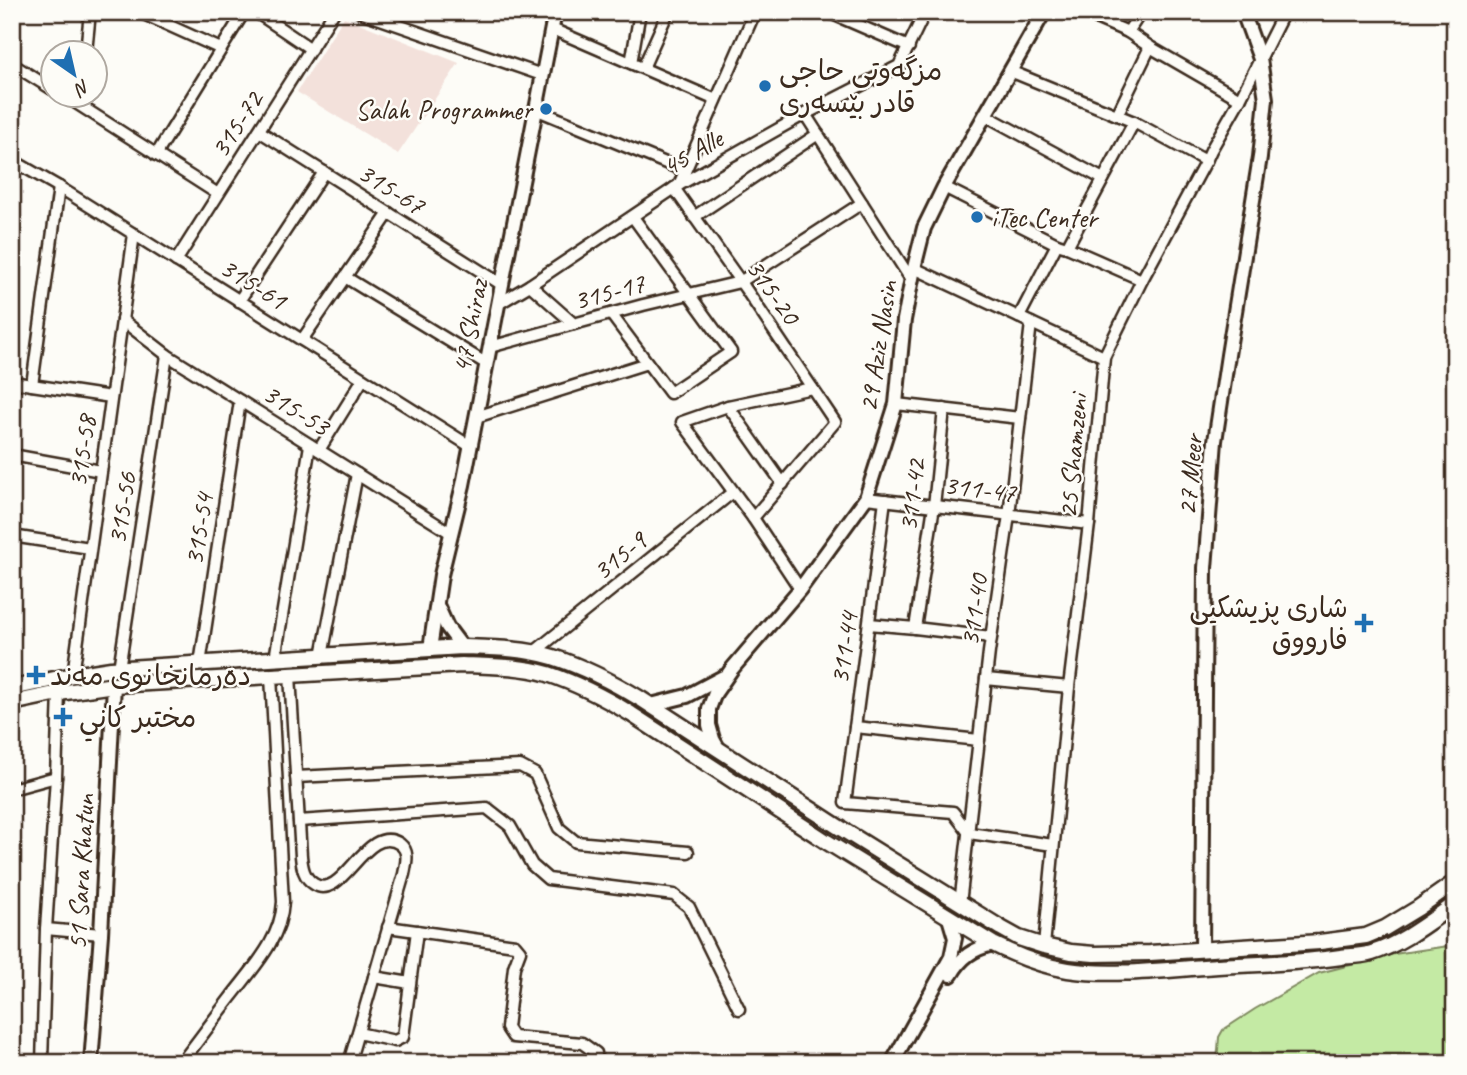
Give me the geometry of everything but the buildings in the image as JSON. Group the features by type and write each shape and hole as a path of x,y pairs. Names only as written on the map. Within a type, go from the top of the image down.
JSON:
{"main road":[{"path":"12,688 119,668 462,647 516,650 551,656 610,680 1001,929 1044,946 1071,952 1163,960 1315,952 1370,943 1433,910 1455,894"},
{"path":"372,653 372,671"},
{"path":"12,703 114,685 462,665 514,668 546,674 602,696 827,842 993,944 1012,954 1069,970 1130,972 1322,960 1370,953 1393,944 1455,904"},
{"path":"827,842 837,827"},
{"path":"1113,954 1320,942 1366,936 1402,918 1455,881"}],"street":[{"path":"87,38 90,12"},
{"path":"139,12 221,48"},
{"path":"156,155 244,12"},
{"path":"256,12 311,49"},
{"name":"315-72","path":"176,261 334,12"},
{"path":"360,12 542,75"},
{"name":"47 Shiraz","path":"430,649 441,575 476,417 555,12"},
{"path":"631,63 640,12"},
{"path":"643,68 668,12"},
{"path":"676,186 755,12"},
{"path":"828,12 846,16 909,47"},
{"name":"45 Alle","path":"498,304 676,186 805,114 899,66 925,12"},
{"name":"29 Aziz Nasin","path":"719,750 710,733 708,717 715,693 800,589 866,498 896,404 904,320 924,228 944,187 1044,12"},
{"path":"1082,12 1128,32 1240,99"},
{"path":"1128,32 1141,12"},
{"name":"27 Meer","path":"1202,950 1205,568 1215,441 1266,99 1260,60 1243,12"},
{"name":"25 Shamzeni","path":"1044,946 1104,357 1284,12"},
{"path":"551,29 716,100"},
{"path":"1117,115 1150,47"},
{"path":"12,64 38,80"},
{"path":"1010,71 1134,122 1206,161"},
{"path":"91,108 156,155 218,194"},
{"path":"536,109 685,171"},
{"path":"805,114 913,274 1019,317 1104,357"},
{"path":"985,115 1103,179"},
{"path":"1019,317 1103,179 1134,122"},
{"name":"315-67","path":"259,131 501,284"},
{"path":"694,217 818,134"},
{"name":"315-61","path":"12,160 470,446"},
{"path":"239,301 324,172"},
{"name":"315-20","path":"676,186 694,217 835,422 783,484"},
{"path":"32,384 59,187"},
{"path":"944,187 1062,246 1142,280"},
{"name":"315-17","path":"490,347 740,282 863,203"},
{"path":"302,340 388,213"},
{"path":"611,314 670,393 731,352 632,217"},
{"name":"315-58","path":"73,675 134,234"},
{"path":"345,276 486,364"},
{"path":"530,285 574,324"},
{"name":"315-53","path":"122,320 167,355 451,533"},
{"name":"311-40","path":"960,904 1031,323"},
{"name":"315-56","path":"119,668 167,355"},
{"path":"476,417 648,363"},
{"path":"275,659 315,447 363,379"},
{"path":"12,382 111,397"},
{"path":"800,589 753,518 682,422 728,406 812,388"},
{"name":"315-54","path":"200,664 240,401"},
{"path":"896,404 1020,418"},
{"path":"728,406 783,484 753,518"},
{"name":"311-42","path":"915,628 934,506 944,409"},
{"path":"12,455 101,471"},
{"path":"322,656 357,474"},
{"name":"315-9","path":"533,653 733,492"},
{"name":"311-47","path":"866,498 1089,524"},
{"name":"311-44","path":"885,500 845,803 953,812 969,832"},
{"path":"12,536 90,548"},
{"path":"437,604 447,627 462,647"},
{"path":"869,624 991,638"},
{"name":"29 Aziz Nasin","path":"651,705 676,700 699,691 732,670"},
{"path":"290,675 302,866 305,876 317,886 328,887 374,845 385,841 394,841 405,849 407,856 350,1062 355,1063"},
{"path":"181,1063 260,959 281,920 283,902 271,676"},
{"path":"986,679 1069,687"},
{"name":"51 Sara Khatun","path":"91,1063 101,934 114,685"},
{"path":"42,1063 46,929 59,693"},
{"path":"855,727 979,740"},
{"path":"296,777 520,766 534,774 559,828 576,842 688,852"},
{"path":"12,789 56,777"},
{"path":"299,821 487,808 510,826 532,865 548,879 674,895 689,907 739,1009"},
{"path":"969,832 1054,845"},
{"path":"892,1063 951,957 954,937 949,918"},
{"path":"388,927 515,945 520,951 514,967 507,1028 513,1037 582,1043 596,1053 595,1063"},
{"path":"46,929 101,934"},
{"path":"358,1033 396,1041 403,1037 417,931"},
{"path":"900,1063 959,962 975,950 993,944"},
{"path":"374,977 410,983"}],"shaded area":[{"path":"344,17 459,63 398,154 297,92"}],"green space":[{"path":"1455,945 1455,1063 1217,1063 1219,1037 1223,1030 1319,973 1394,954"}],"place":[{"name":"مزگەوتی حاجی قادر بێسەری","path":"765,86"},
{"name":"Salah Programmer","path":"546,109"},
{"name":"iTec Center","path":"977,217"},
{"name":"شاری پزیشکیی فارووق","path":"1364,623"},
{"name":"دەرمانخانوی مەند","path":"36,675"},
{"name":"مختبر كاني","path":"63,717"}]}
